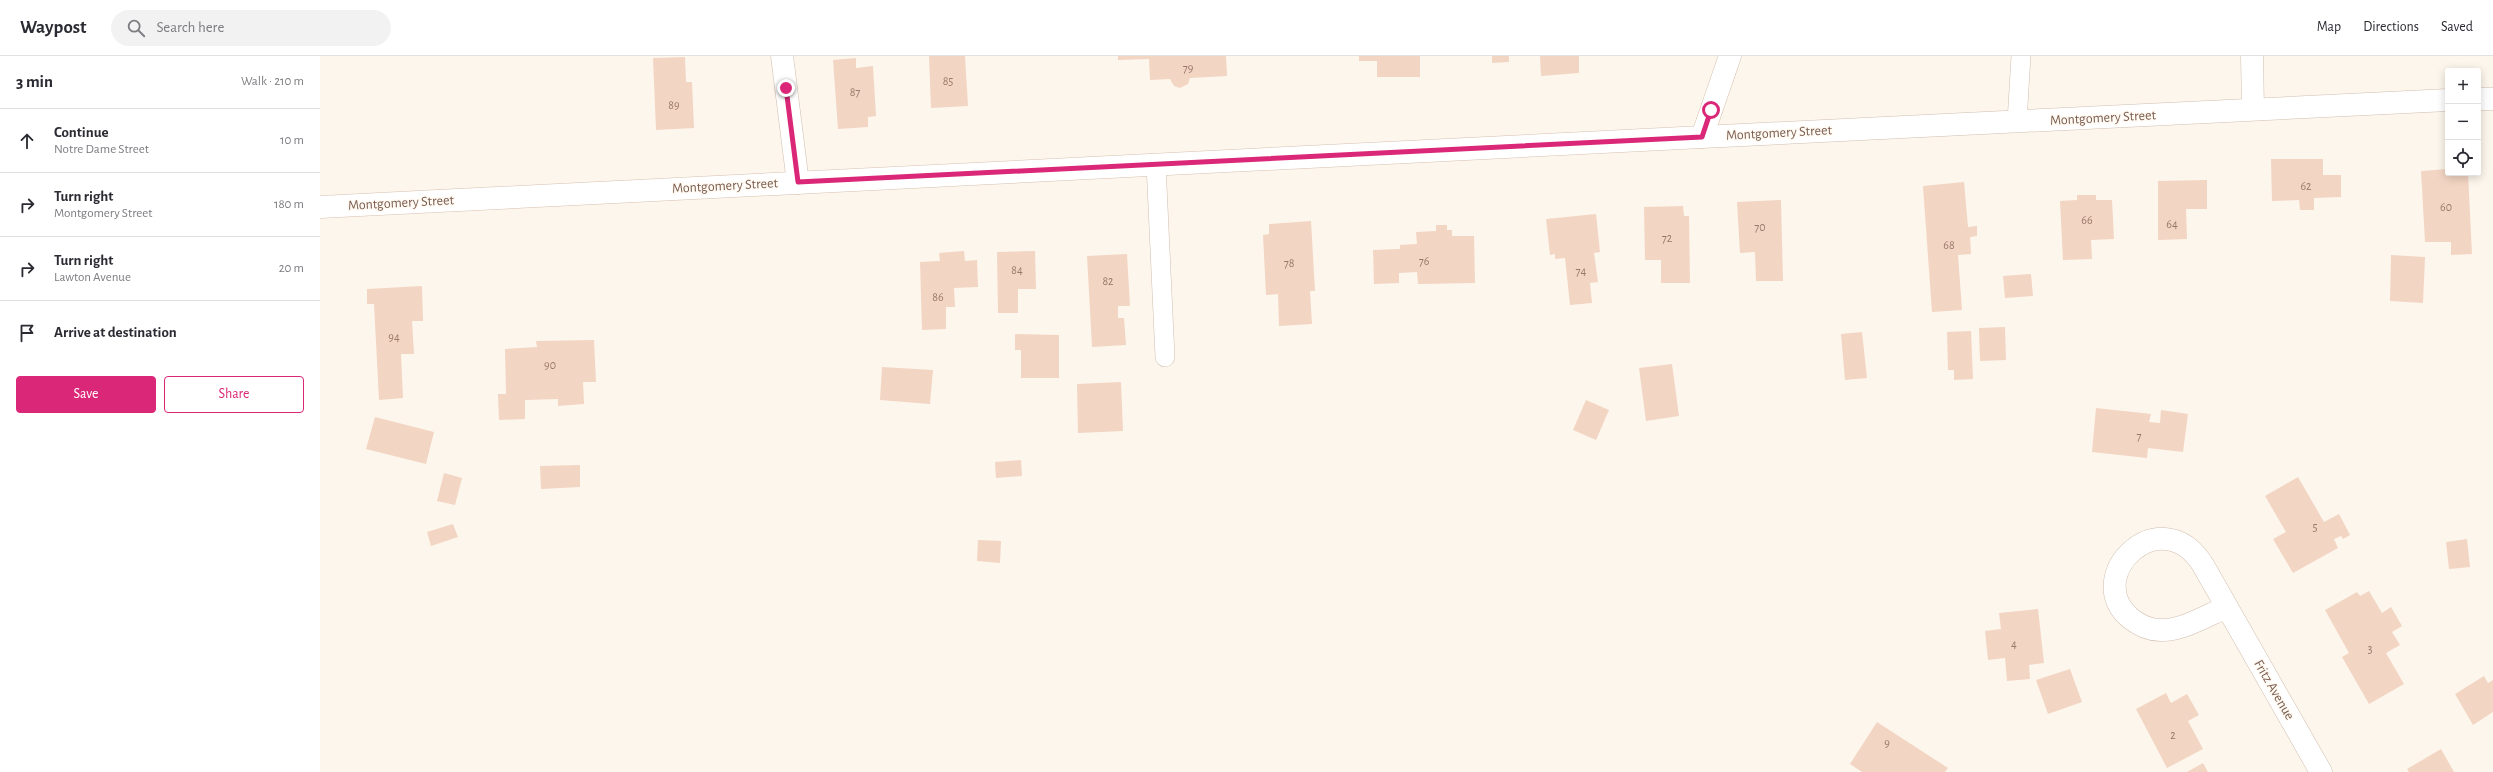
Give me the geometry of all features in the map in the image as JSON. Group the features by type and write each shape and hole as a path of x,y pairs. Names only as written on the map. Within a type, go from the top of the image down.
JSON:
{"main road":[{"path":"782,56 798,182"},
{"path":"1702,137 1730,56"},
{"path":"2252,56 2252,109"},
{"path":"2481,100 2493,99"},
{"name":"Montgomery Street","path":"320,207 2445,100"},
{"name":"Fritz Avenue","path":"2227,607 2173,629 2154,630 2144,627 2135,622 2122,608 2116,589 2118,570 2128,553 2145,542 2156,539 2178,542 2196,555 2227,607 2321,772"}],"lane":[{"path":"2017,122 2021,56"},
{"path":"1156,164 1165,358"}],"building":[{"path":"929,56 965,56 968,106 931,108"},
{"path":"1118,56 1226,56 1227,76 1190,78 1188,84 1180,88 1174,86 1170,79 1150,80 1149,59 1118,60"},
{"path":"1359,56 1420,56 1420,77 1377,77 1377,61 1359,61"},
{"path":"1492,56 1509,56 1509,62 1492,63"},
{"path":"1540,56 1579,56 1579,73 1541,76"},
{"path":"685,57 686,82 692,82 694,128 656,130 653,58"},
{"path":"856,58 856,68 873,66 876,116 868,117 868,127 838,129 833,60"},
{"path":"2271,159 2323,159 2323,175 2341,175 2341,197 2314,198 2314,210 2300,210 2299,200 2272,201"},
{"path":"2445,169 2445,176 2468,176 2472,254 2451,255 2451,242 2425,242 2421,171"},
{"path":"2207,180 2207,209 2186,209 2187,239 2158,240 2158,181"},
{"path":"1964,182 1968,227 1977,226 1977,236 1970,237 1971,254 1958,255 1962,310 1932,312 1923,186"},
{"path":"2077,195 2096,195 2096,200 2112,200 2114,239 2091,240 2092,259 2063,260 2060,201 2077,200"},
{"path":"1781,200 1783,281 1756,281 1755,252 1740,253 1737,202"},
{"path":"1683,206 1684,216 1689,216 1690,283 1661,283 1661,260 1645,260 1644,207"},
{"path":"1596,214 1600,252 1594,253 1598,282 1590,283 1592,303 1570,305 1565,258 1555,259 1555,254 1550,255 1546,219"},
{"path":"1311,221 1315,291 1310,291 1312,324 1279,326 1278,294 1266,295 1263,235 1269,234 1269,224"},
{"path":"1436,225 1447,225 1447,230 1452,230 1452,236 1474,236 1475,283 1418,284 1417,272 1399,273 1399,283 1374,284 1373,250 1400,249 1400,245 1417,244 1416,232 1436,231"},
{"path":"964,251 965,261 977,260 978,287 954,288 955,307 946,307 946,329 922,330 920,262 940,261 939,253"},
{"path":"1035,251 1036,289 1018,289 1018,313 998,313 997,252"},
{"path":"1127,254 1130,306 1118,306 1118,318 1124,318 1126,345 1092,347 1087,256"},
{"path":"2391,255 2425,257 2423,303 2390,301"},
{"path":"2031,274 2033,296 2005,298 2003,276"},
{"path":"422,286 423,321 412,321 414,354 401,354 403,398 379,400 374,304 367,304 367,289"},
{"path":"2005,327 2006,360 1980,361 1979,328"},
{"path":"1971,331 1973,379 1954,380 1954,370 1948,370 1947,332"},
{"path":"1862,332 1867,378 1845,380 1841,334"},
{"path":"1015,334 1059,335 1059,378 1021,378 1021,350 1015,350"},
{"path":"594,340 596,382 583,382 584,404 558,406 558,399 525,400 525,419 499,420 498,394 506,394 505,349 537,347 536,341"},
{"path":"1672,364 1679,416 1646,421 1639,368"},
{"path":"882,367 933,370 930,404 880,400"},
{"path":"1121,382 1123,431 1078,433 1077,384"},
{"path":"1586,400 1609,410 1596,440 1573,430"},
{"path":"2096,408 2151,414 2149,422 2160,423 2161,410 2188,414 2183,452 2148,448 2147,458 2092,452"},
{"path":"375,417 434,432 426,464 366,449"},
{"path":"1021,460 1022,476 996,478 995,462"},
{"path":"580,465 580,487 541,489 540,466"},
{"path":"444,473 462,478 455,505 437,501"},
{"path":"2298,477 2324,522 2339,514 2350,535 2343,539 2341,536 2334,539 2338,548 2293,573 2273,539 2286,532 2265,496"},
{"path":"453,524 458,537 431,546 427,532"},
{"path":"2467,539 2470,567 2449,569 2446,542"},
{"path":"978,540 1001,541 1000,563 977,561"},
{"path":"2369,591 2382,613 2391,607 2402,626 2392,632 2400,645 2386,653 2404,684 2369,704 2342,657 2349,653 2325,610 2357,592 2360,596"},
{"path":"2038,609 2044,663 2029,665 2030,679 2007,681 2005,658 1988,660 1985,631 2001,629 1999,613"},
{"path":"2070,669 2082,702 2048,714 2036,680"},
{"path":"2484,676 2488,683 2493,680 2493,712 2473,725 2455,694"},
{"path":"2166,693 2171,703 2187,694 2199,715 2188,721 2203,749 2167,768 2136,709"},
{"path":"1877,722 1948,768 1945,772 1862,772 1850,764"},
{"path":"2441,749 2454,772 2409,772 2407,769"},
{"path":"2203,763 2208,772 2187,772"}],"route":[{"path":"786,88 798,182 1702,137 1711,110"}]}
